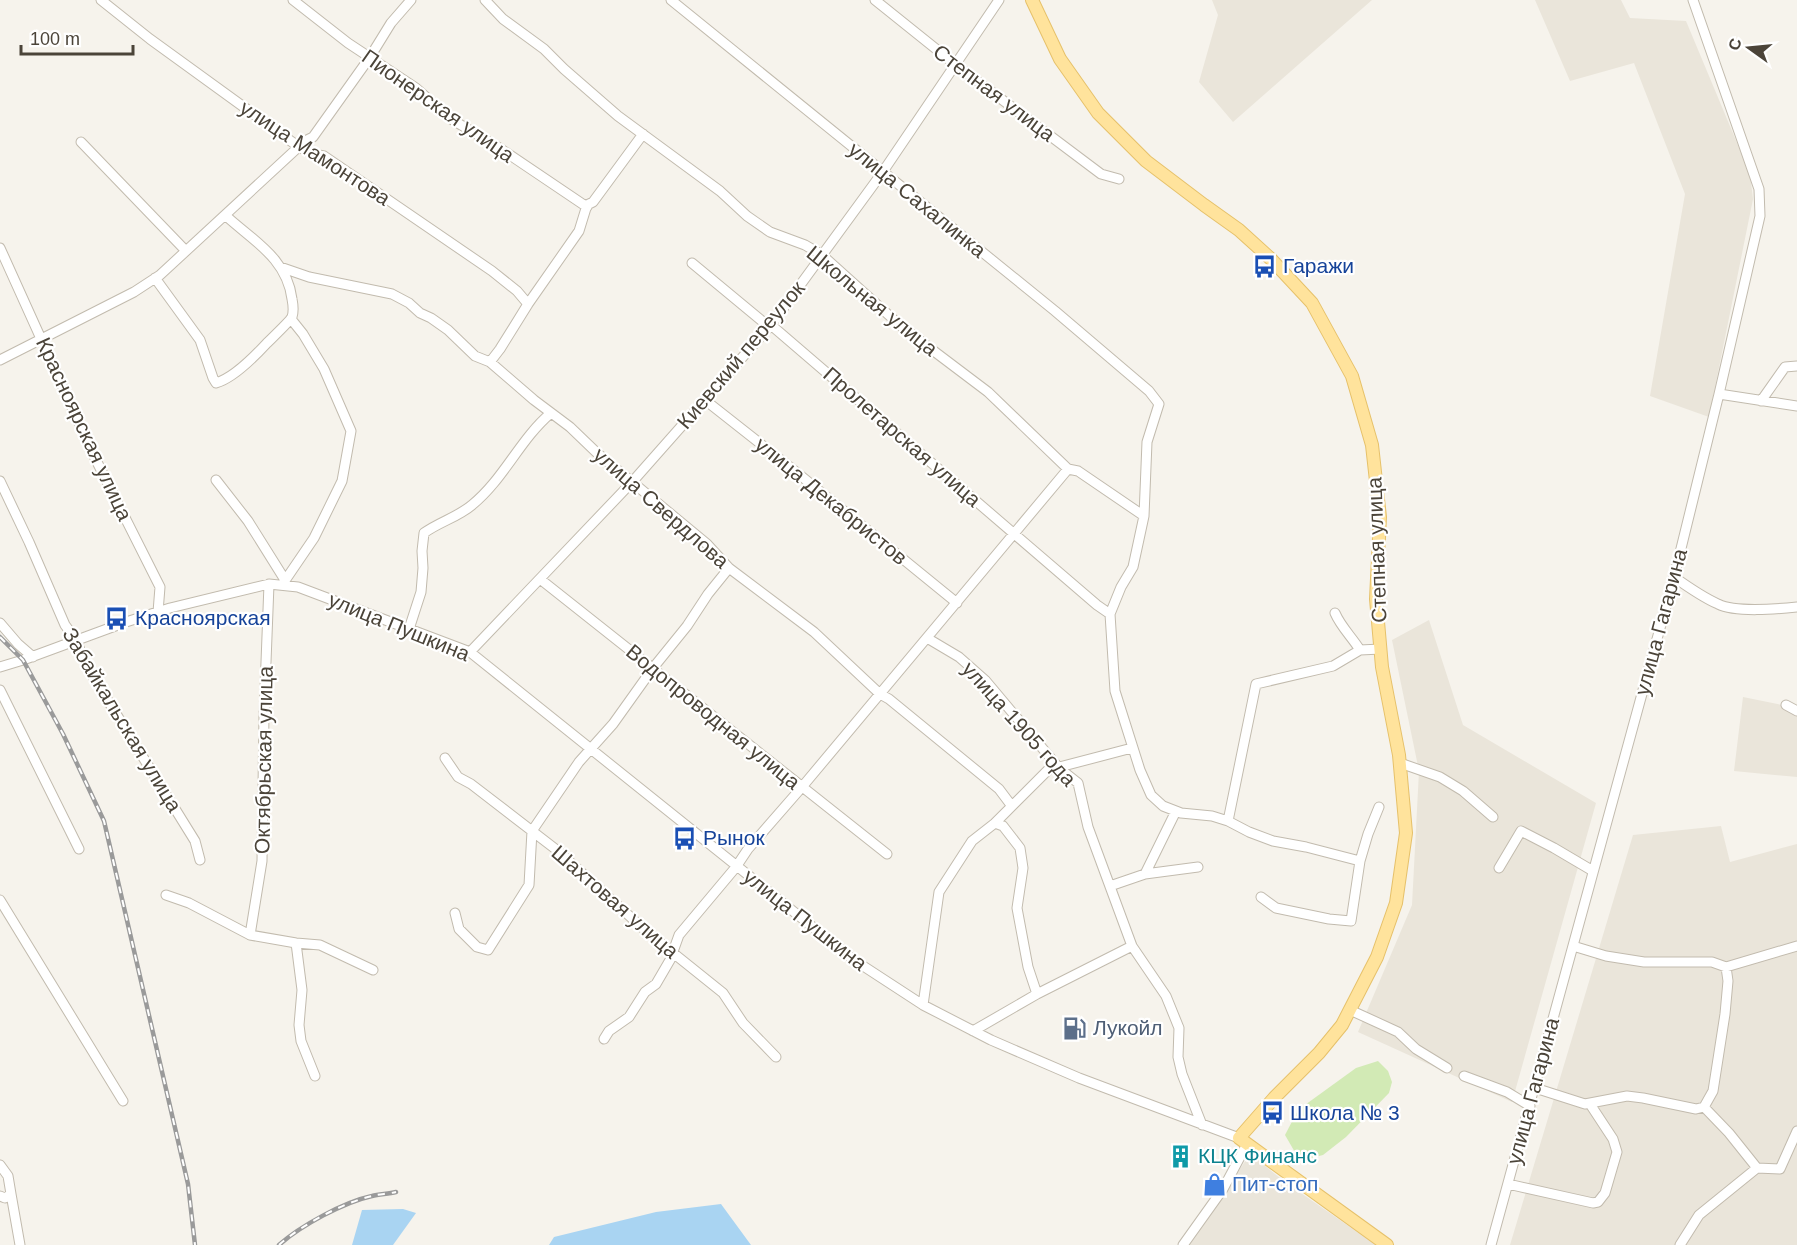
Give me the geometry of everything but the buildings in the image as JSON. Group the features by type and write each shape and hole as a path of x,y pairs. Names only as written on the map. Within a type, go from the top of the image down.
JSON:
{"main road":[{"name":"Степная улица","path":"1032,0 1060,59 1098,113 1146,161 1239,230 1271,259 1312,303 1352,376 1372,445 1380,517 1376,599 1380,649 1400,763 1406,833 1396,903 1377,957 1342,1025 1274,1098 1243,1141"},
{"name":"улица Пушкина","path":"1243,1141 1388,1245"}],"street":[{"name":"улица Мамонтова","path":"101,0 176,58 299,147 313,154 324,156 492,271 517,291 528,304"},
{"name":"Пионерская улица","path":"293,0 348,43 416,88 451,119 501,149 587,207"},
{"path":"0,360 134,292 155,278 186,251 305,141 314,138 391,23 411,0"},
{"name":"Школьная улица","path":"485,0 503,19 544,48 618,116 720,191 747,216 770,232 804,245 822,255 902,327 988,392 1068,469 1078,471 1144,516"},
{"name":"улица Сахалинка","path":"671,0 1055,311 1149,391 1159,404 1147,441 1144,516"},
{"name":"Степная улица","path":"875,0 956,65 1101,174 1119,179"},
{"name":"Киевский переулок","path":"470,652 633,482 771,325 882,173 999,0"},
{"name":"улица Гагарина","path":"1491,1245 1674,577 1760,216 1759,189 1693,0"},
{"path":"489,362 579,231 587,207 594,202 643,134"},
{"path":"81,142 186,251"},
{"path":"155,278 201,339 216,383 223,381 254,357 291,319 293,308 291,290 270,252 225,215"},
{"name":"Красноярская улица","path":"0,248 94,456 160,587 158,612"},
{"name":"Пролетарская улица","path":"692,263 762,321 771,325 1110,614"},
{"name":"улица Свердлова","path":"280,267 309,277 392,294 448,330 475,356 489,362 534,400 570,426 597,453 707,544 729,568 814,632 880,694 890,699 999,789 1011,806"},
{"path":"216,480 248,521 283,583 314,538 342,481 351,431 324,369 291,319"},
{"path":"1761,401 1785,367 1797,366"},
{"path":"1719,394 1797,406"},
{"name":"улица Декабристов","path":"705,400 957,603"},
{"path":"409,629 422,592 424,533 472,505 489,488 538,424 551,412"},
{"path":"604,1039 609,1031 629,1017 645,992 656,984 679,935 736,867 748,849 1068,469"},
{"name":"Забайкальская улица","path":"0,481 65,625 75,640 87,667 195,841 200,860"},
{"path":"1144,516 1133,567 1121,587 1110,614 1115,691 1132,748 1151,795 1163,806 1179,812 1228,820 1273,842 1306,847 1360,861"},
{"path":"455,913 459,928 477,946 488,950 529,885 532,831 579,762 613,724 729,568"},
{"path":"1674,577 1720,606 1753,610 1797,607"},
{"name":"Водопроводная улица","path":"540,579 887,854"},
{"name":"улица Пушкина","path":"0,667 158,612 269,584 283,583 470,652 854,960 922,1005 973,1031 1079,1078 1243,1141"},
{"name":"Октябрьская улица","path":"250,935 262,861 269,584"},
{"path":"1335,613 1341,626 1351,635 1360,650"},
{"path":"0,623 33,657"},
{"name":"улица 1905 года","path":"927,638 959,657 985,680 1059,768 1078,783 1088,828 1132,946 1166,996 1179,1028 1178,1057 1182,1074 1202,1125"},
{"path":"1228,820 1256,684 1333,666 1360,650 1380,649"},
{"path":"0,690 79,849"},
{"path":"1786,705 1797,711"},
{"path":"922,1005 939,892 972,841 995,823 1048,770 1132,748"},
{"name":"Шахтовая улица","path":"445,758 458,777 471,784 558,851 647,932 723,993 743,1023 776,1057"},
{"path":"1400,763 1440,777 1463,791 1493,817"},
{"path":"1261,897 1276,908 1351,921 1360,861 1379,807"},
{"path":"1145,874 1179,812"},
{"path":"995,823 1003,826 1020,848 1023,868 1017,908 1028,967 1037,994"},
{"path":"1499,868 1521,831 1593,872"},
{"path":"1110,886 1145,874 1198,867"},
{"path":"166,895 189,903 250,935 320,945 373,970"},
{"path":"0,900 3,912 123,1101"},
{"path":"296,943 302,990 299,1025 301,1041 315,1076"},
{"path":"973,1031 1037,994 1132,946"},
{"path":"1573,946 1606,956 1644,963 1712,962 1726,967 1797,947"},
{"path":"1534,1088 1586,1104 1628,1096 1696,1109 1704,1107 1713,1091 1717,1069 1728,981 1726,967"},
{"path":"1350,1010 1398,1032 1416,1049 1447,1068"},
{"path":"1464,1076 1507,1092 1530,1106"},
{"path":"1508,1184 1593,1203 1598,1202 1605,1193 1617,1152 1613,1139 1590,1104"},
{"path":"1704,1107 1729,1133 1757,1168"},
{"path":"1680,1245 1699,1215 1757,1168 1780,1168 1797,1131"},
{"path":"1183,1245 1223,1189 1243,1141"},
{"path":"0,1165 8,1176 20,1245"},
{"path":"0,1196 4,1198 11,1194"}],"shaded area":[{"path":"1212,0 1372,0 1233,122 1199,82 1218,15"},
{"path":"1535,0 1621,0 1630,18 1686,21 1750,174 1753,199 1709,417 1650,396 1685,194 1634,63 1570,81"},
{"path":"1429,620 1463,725 1596,803 1512,1102 1358,1032 1412,905 1419,771 1392,640"},
{"path":"1743,697 1797,708 1797,777 1734,771"},
{"path":"1721,826 1730,862 1797,844 1797,1245 1510,1245 1633,835"},
{"path":"1250,1154 1285,1182 1376,1245 1189,1245"}],"green space":[{"path":"1378,1061 1388,1071 1392,1082 1389,1093 1346,1137 1323,1155 1311,1158 1296,1154 1285,1135 1298,1110 1356,1068"}],"water":[{"path":"721,1204 751,1245 549,1245 554,1237 656,1212"},
{"path":"403,1209 416,1213 393,1245 352,1245 362,1210"}],"railway":[{"path":"0,637 23,660 63,734 104,821 188,1184 195,1245"},
{"path":"279,1245 298,1230 336,1209 375,1195 396,1192"}],"place":[{"name":"Гаражи","path":"1265,266"},
{"name":"Красноярская","path":"117,618"},
{"name":"Рынок","path":"685,838"},
{"name":"Лукойл","path":"1075,1028"},
{"name":"Школа № 3","path":"1272,1113"},
{"name":"КЦК Финанс","path":"1180,1156"},
{"name":"Пит-стоп","path":"1214,1184"}]}
